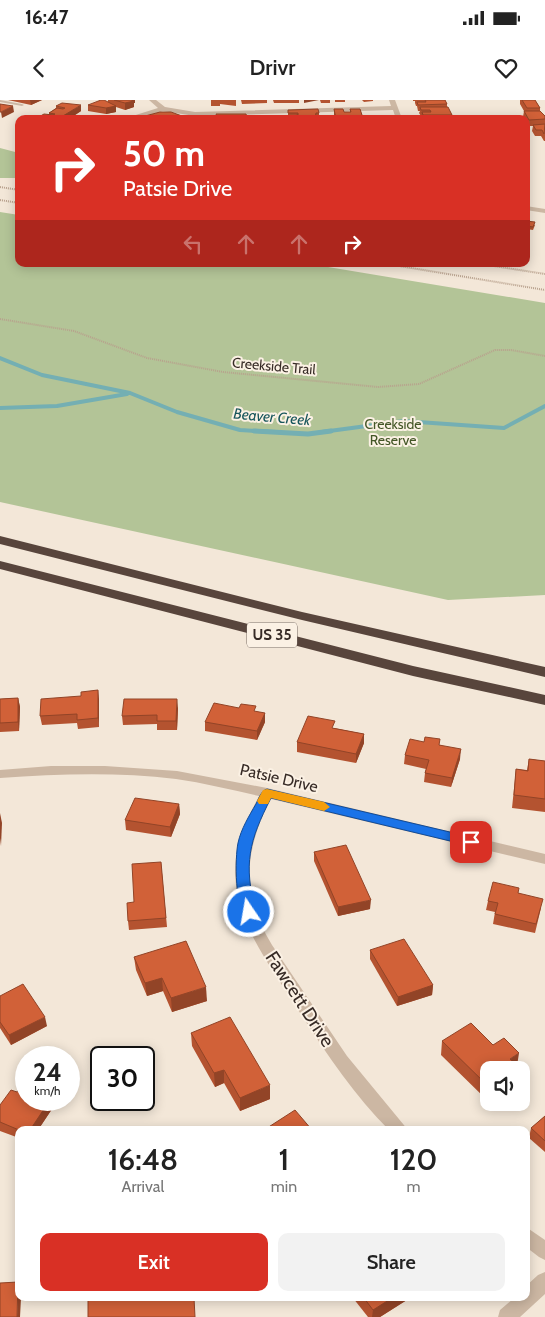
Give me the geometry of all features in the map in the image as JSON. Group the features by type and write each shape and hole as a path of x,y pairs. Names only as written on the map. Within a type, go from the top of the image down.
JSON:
{"highway":[{"name":"US 35","path":"0,540 302,616 545,672"},
{"name":"US 35","path":"0,565 414,671 545,700"}],"street":[{"path":"152,100 163,108 194,114 264,110 395,108"},
{"path":"392,100 398,115"},
{"path":"139,115 163,108"},
{"path":"264,110 265,115"},
{"path":"530,209 545,211"},
{"name":"Patsie Drive","path":"0,774 51,770 114,770 177,775 267,793 545,859"},
{"name":"Fawcett Drive","path":"267,793 250,826 244,843 242,867 245,894 256,929 327,1041 396,1126"},
{"path":"530,1238 545,1251"},
{"path":"530,1295 545,1281"},
{"path":"506,1317 523,1301"}],"lane":[{"path":"0,101 22,105"}],"path":[{"path":"0,187 15,189"},
{"path":"0,200 15,202"},
{"path":"405,267 545,290"},
{"path":"500,267 545,274"},
{"name":"Creekside Trail","path":"0,319 74,331 147,358 166,362 223,372 378,387 420,384 495,350 511,350 545,356"}],"green space":[{"path":"0,148 15,152 15,178 0,178"},
{"name":"Creekside Reserve","path":"0,212 15,214 15,267 328,267 545,303 545,595 448,600 0,502"}],"building":[{"path":"101,100 116,106 106,108 88,105"},
{"path":"114,100 131,100 134,101 125,103"},
{"path":"425,100 445,100 447,104 418,105 417,102 426,102"},
{"path":"522,100 535,100 540,108 527,108"},
{"path":"62,103 81,105 65,115 49,113 57,108 65,108 56,106"},
{"path":"0,104 13,106 0,112"},
{"path":"420,107 448,107 452,115 423,115 422,112 431,112 430,110 421,110"},
{"path":"318,109 319,113 316,113 316,115 298,115 298,113 288,113 288,110"},
{"path":"334,109 343,109 344,112 351,112 350,109 360,109 362,115 335,115"},
{"path":"524,111 540,111 545,116 545,119 530,120 530,115 526,115"},
{"path":"171,112 179,115 149,115"},
{"path":"216,114 246,115 216,115"},
{"path":"545,124 544,134 542,130 536,130 533,125"},
{"path":"530,221 535,222 533,227 530,227"},
{"path":"98,690 98,718 77,720 77,714 40,716 41,699 81,696 81,692"},
{"path":"18,698 18,722 0,723 0,699"},
{"path":"124,699 177,699 176,721 157,721 157,715 122,716"},
{"path":"214,703 239,708 241,704 256,706 254,711 265,713 257,731 205,722"},
{"path":"308,716 335,721 332,728 364,734 356,754 297,742"},
{"path":"425,737 440,739 439,745 461,749 452,778 425,773 429,760 405,755 410,739 424,742"},
{"path":"529,759 545,761 545,799 514,795 516,769 528,771"},
{"path":"135,798 179,804 170,827 125,820"},
{"path":"346,845 371,900 338,907 314,852"},
{"path":"161,862 166,918 128,921 127,903 134,902 132,864"},
{"path":"493,882 519,888 518,893 543,899 536,924 495,914 498,903 488,901"},
{"path":"404,939 433,985 398,997 370,950"},
{"path":"186,941 206,987 171,998 162,978 145,983 134,957"},
{"path":"23,984 45,1017 9,1035 0,1022 0,996"},
{"path":"230,1017 270,1085 240,1098 224,1070 214,1073 191,1033"},
{"path":"471,1023 493,1045 504,1038 519,1053 510,1059 512,1061 480,1061 480,1078 442,1041"},
{"path":"11,1090 15,1091 15,1111 43,1111 33,1126 15,1126 15,1128 0,1122 0,1105"},
{"path":"295,1110 309,1126 270,1126"},
{"path":"545,1116 545,1141 531,1128"},
{"path":"15,1282 17,1317 0,1317 0,1283"},
{"path":"88,1301 194,1301 195,1317 88,1317"},
{"path":"366,1301 387,1301 373,1310"}],"waterway":[{"name":"Beaver Creek","path":"0,358 42,375 130,393 177,412 240,430 276,432"},
{"path":"0,408 57,406 127,394"},
{"name":"Beaver Creek","path":"322,432 404,421 504,428 545,406"},
{"name":"Beaver Creek","path":"254,431 308,434 331,431"}],"slow traffic":[{"path":"263,801 267,793 324,807"}],"route":[{"path":"249,912 242,867 244,843 250,826 267,793 471,842"}]}
